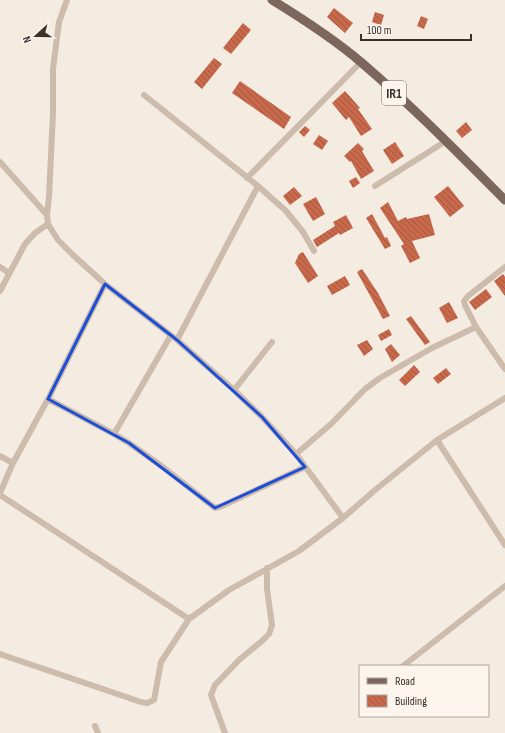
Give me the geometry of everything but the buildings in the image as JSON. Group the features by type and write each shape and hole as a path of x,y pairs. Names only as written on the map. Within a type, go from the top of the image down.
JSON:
{"main road":[{"name":"IR1","path":"272,0 305,21 360,62 446,141 505,200"}],"street":[{"path":"67,0 59,22 52,69 52,113 47,215 48,224 58,240 105,284 177,340 234,390 262,417 296,454 343,518"},
{"path":"247,178 360,62"},
{"path":"144,95 258,186 286,212 303,232 314,251"},
{"path":"375,186 446,141"},
{"path":"0,162 47,215"},
{"path":"177,340 258,186"},
{"path":"0,291 25,244 35,233 48,224"},
{"path":"0,267 9,273"},
{"path":"505,267 468,296 464,301 476,327 505,370"},
{"path":"105,284 48,399 13,463 0,494 189,619"},
{"path":"296,454 331,424 365,389 380,378 432,348 476,327"},
{"path":"114,434 171,335"},
{"path":"234,390 272,342"},
{"path":"0,654 147,703 154,700 161,662 189,619 229,590 299,551 343,518 437,440 505,398"},
{"path":"48,399 114,434 163,467 215,508 305,467"},
{"path":"437,440 505,545"},
{"path":"0,456 13,463"},
{"path":"225,733 211,695 215,684 240,659 262,641 268,634 272,625 267,589 267,568"},
{"path":"404,665 505,586"},
{"path":"95,726 98,733"}],"highlighted area":[{"path":"105,284 177,340 262,417 305,467 215,508 129,443 48,399"}]}
